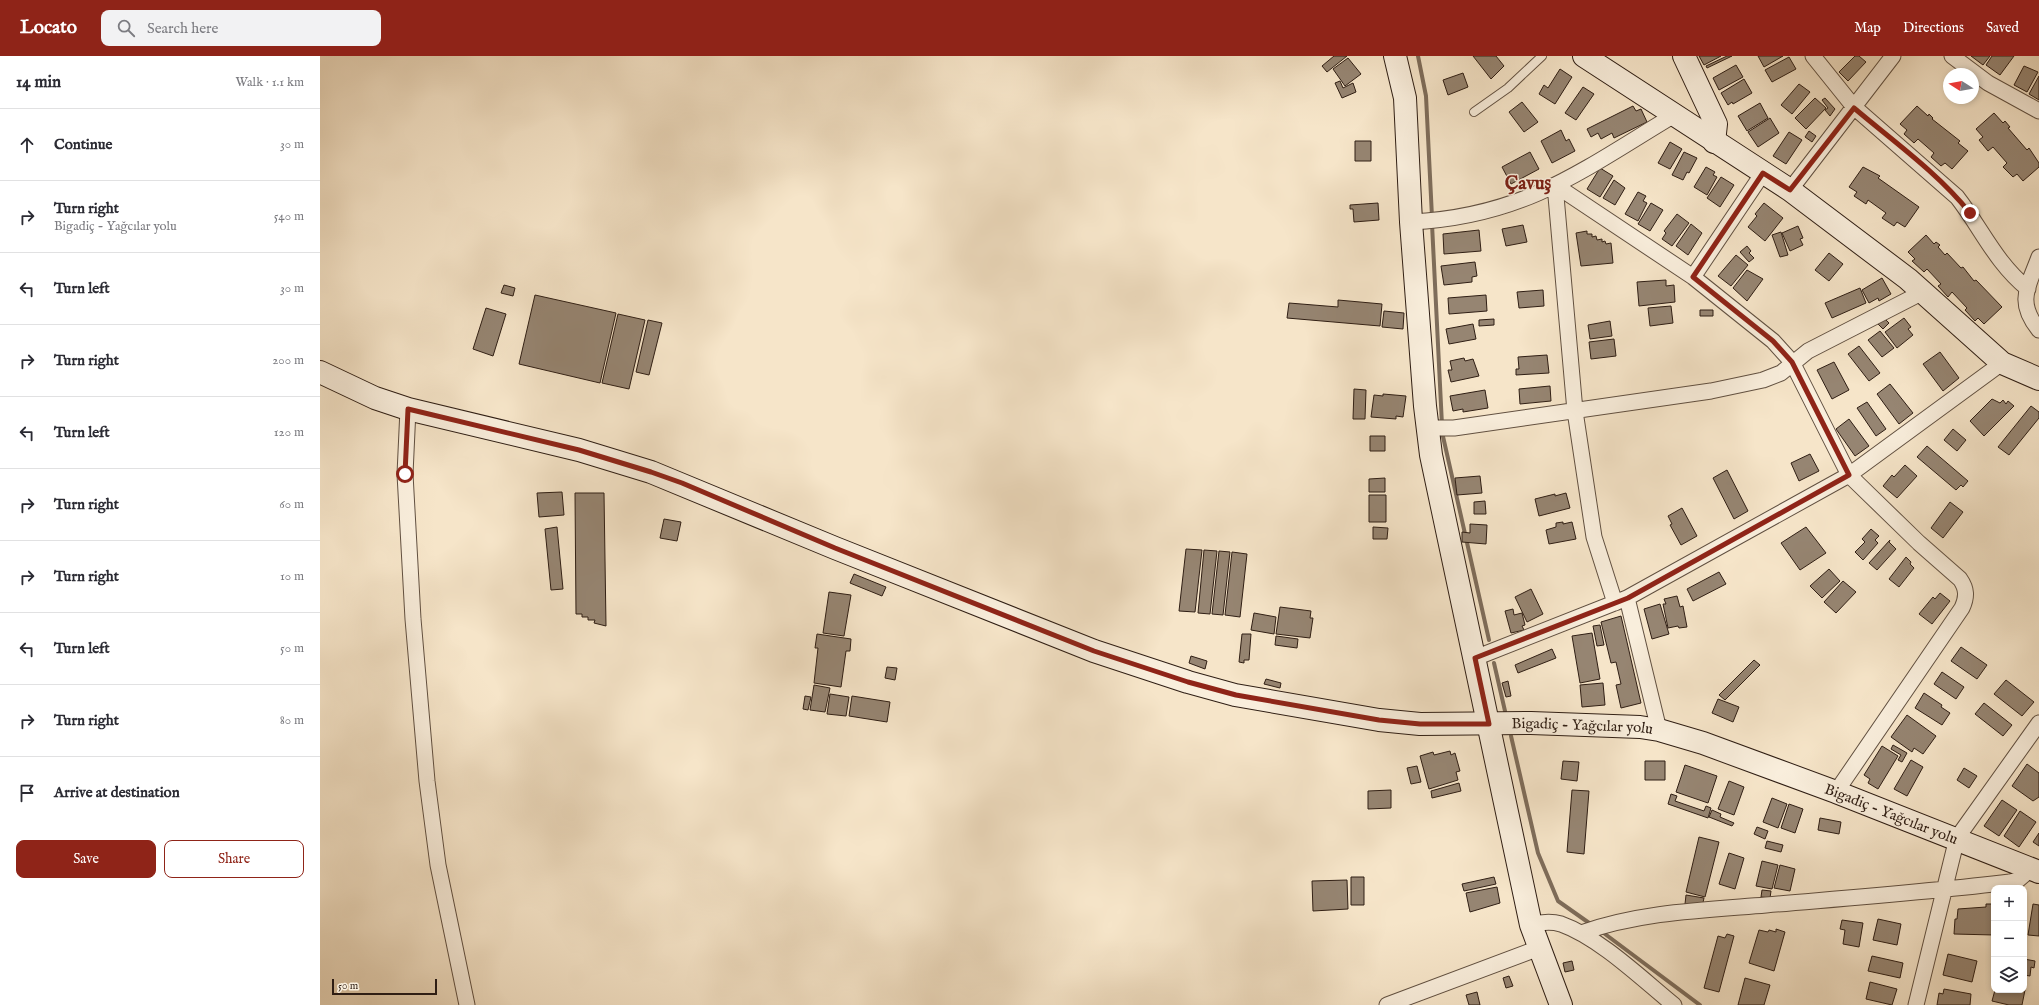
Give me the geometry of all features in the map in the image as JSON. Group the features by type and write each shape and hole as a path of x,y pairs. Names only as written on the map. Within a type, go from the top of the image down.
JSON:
{"main road":[{"path":"1395,56 1405,98 1416,221 1431,428 1475,658 1531,925 1561,1005"},
{"path":"1584,56 1676,114 1714,142 1790,190 1908,279 2002,363 2039,379"},
{"path":"1684,56 1716,124 1714,142"},
{"name":"Bigadiç - Yağcılar yolu","path":"320,372 375,398 408,409 579,450 682,483 835,548 1094,651 1188,682 1243,696 1379,720 1420,724 1531,723 1640,727 1659,730 1703,743 1836,792 1957,838 2035,871"}],"street":[{"path":"1813,56 1854,108 1957,197 1970,213 2001,264 2028,289"},
{"path":"1790,190 1893,56"},
{"path":"1952,56 1988,83 2039,111"},
{"path":"1416,221 1436,220 1505,205 1555,185 1676,114"},
{"path":"1693,277 1763,173"},
{"path":"1555,185 1693,277 1768,336 1792,362 1849,475 1919,543 1960,579 1966,592 1966,600 1962,608 1836,792"},
{"path":"1555,185 1575,411 1594,537 1621,600 1659,730"},
{"path":"2039,257 2028,289 2025,304 2026,312 2039,330"},
{"path":"1431,428 1454,428 1711,391 1771,377 1781,373 1792,362 1808,351 1922,292"},
{"path":"1475,658 1621,600 1849,475 2002,363"},
{"path":"408,409 405,474 413,619 428,781 438,865 467,1005"},
{"path":"1916,1005 1957,838 2039,723"},
{"path":"1586,931 1617,923 1676,912 1945,890 2010,882 2018,880 2035,871"},
{"path":"1531,925 1553,922 1586,931 1674,1005"},
{"path":"1387,1005 1539,948"}],"lane":[{"path":"1474,112 1508,88 1542,56"}],"building":[{"path":"1334,56 1347,56 1327,72 1322,66"},
{"path":"1473,56 1496,56 1504,66 1491,79"},
{"path":"1699,56 1721,56 1704,65"},
{"path":"1727,56 1732,56 1707,68 1706,66"},
{"path":"1758,56 1783,56 1764,67"},
{"path":"1855,56 1859,56 1866,62 1848,81 1839,72"},
{"path":"1971,56 1990,56 1983,65"},
{"path":"1992,56 2014,56 2000,75 1986,65"},
{"path":"1789,57 1796,69 1772,82 1765,70"},
{"path":"1348,58 1361,74 1345,86 1333,69"},
{"path":"1736,65 1743,77 1719,90 1713,78"},
{"path":"2024,66 2038,72 2027,92 2014,85"},
{"path":"1560,69 1572,77 1555,104 1539,94 1544,85 1548,88"},
{"path":"1463,73 1468,87 1448,95 1443,80"},
{"path":"2039,76 2039,100 2029,94"},
{"path":"1744,79 1752,93 1733,104 1732,102 1728,105 1721,93"},
{"path":"1340,81 1343,88 1353,83 1356,92 1342,98 1335,83"},
{"path":"1799,84 1810,92 1792,114 1781,105"},
{"path":"1583,87 1594,94 1576,120 1565,113"},
{"path":"1815,98 1826,108 1806,129 1795,118"},
{"path":"1825,98 1835,109 1830,116 1825,110 1828,108 1822,100"},
{"path":"1522,102 1538,122 1524,132 1509,112"},
{"path":"1760,103 1768,118 1747,131 1738,116"},
{"path":"1633,106 1636,111 1641,109 1647,122 1614,138 1612,133 1601,139 1598,133 1591,137 1587,129"},
{"path":"1917,106 1928,116 1929,114 1933,118 1932,119 1960,141 1958,143 1968,151 1952,169 1945,163 1941,166 1931,157 1934,153 1918,139 1914,143 1904,134 1907,130 1900,124"},
{"path":"1994,113 2003,123 2005,121 2010,127 2008,128 2027,150 2029,148 2039,163 2039,167 2023,181 2017,174 2013,177 2003,167 2007,163 1993,147 1988,151 1979,140 1983,137 1976,129"},
{"path":"1770,118 1779,133 1758,147 1748,132"},
{"path":"1561,130 1566,141 1569,139 1575,151 1552,163 1541,141"},
{"path":"1809,131 1816,136 1812,142 1805,137"},
{"path":"1789,132 1802,140 1786,164 1773,156"},
{"path":"1355,141 1371,141 1371,161 1355,161"},
{"path":"1670,142 1682,149 1670,169 1658,163"},
{"path":"1530,152 1539,169 1511,184 1502,167"},
{"path":"1684,152 1697,158 1689,173 1687,172 1683,180 1672,175"},
{"path":"1706,167 1715,172 1713,175 1717,177 1707,195 1694,187"},
{"path":"1863,167 1880,176 1878,178 1919,207 1905,227 1897,222 1894,226 1882,218 1886,213 1868,200 1866,204 1854,196 1857,192 1849,187"},
{"path":"1600,168 1613,176 1600,197 1587,189"},
{"path":"1721,177 1734,185 1720,207 1707,198"},
{"path":"1614,180 1625,188 1615,205 1603,198"},
{"path":"1638,192 1646,196 1643,201 1647,203 1638,221 1625,214"},
{"path":"1378,203 1379,220 1354,222 1353,209 1350,209 1350,205"},
{"path":"1651,203 1663,210 1650,231 1638,224"},
{"path":"1764,203 1783,218 1765,241 1748,227 1757,216 1755,214"},
{"path":"1677,214 1689,223 1672,246 1662,239 1666,233 1664,231"},
{"path":"1691,224 1702,233 1688,255 1676,246"},
{"path":"1523,225 1527,242 1506,246 1502,229"},
{"path":"1798,226 1803,238 1800,239 1803,245 1790,251 1782,233"},
{"path":"1479,230 1481,251 1444,254 1443,234"},
{"path":"1587,231 1587,234 1592,234 1592,237 1596,236 1597,240 1602,239 1602,242 1605,241 1606,244 1611,243 1613,263 1581,266 1576,233"},
{"path":"1781,232 1788,255 1780,257 1772,235"},
{"path":"1926,235 1934,244 1936,242 1940,245 1938,247 1945,255 1947,253 1961,268 1963,267 1974,281 1976,280 2002,307 1984,324 1978,318 1975,321 1965,310 1967,308 1952,292 1948,297 1938,286 1941,284 1927,269 1924,272 1912,261 1915,259 1908,252"},
{"path":"1747,246 1751,251 1749,253 1754,258 1749,262 1740,252"},
{"path":"1829,253 1843,264 1829,281 1815,270"},
{"path":"1736,255 1748,265 1731,286 1718,276"},
{"path":"1475,262 1477,276 1472,277 1472,282 1444,285 1441,266"},
{"path":"1747,270 1763,279 1747,301 1733,288"},
{"path":"1882,278 1891,294 1879,301 1878,298 1869,303 1862,290"},
{"path":"1666,280 1666,286 1674,285 1675,302 1639,306 1637,282"},
{"path":"504,285 515,288 513,296 501,293"},
{"path":"1860,288 1866,303 1832,318 1825,303"},
{"path":"1543,290 1544,306 1519,308 1517,292"},
{"path":"535,295 616,313 600,383 519,364"},
{"path":"1486,295 1487,311 1449,314 1448,298"},
{"path":"1338,300 1382,304 1380,326 1287,318 1289,303 1338,307"},
{"path":"1671,306 1673,323 1650,326 1648,308"},
{"path":"486,308 506,314 493,356 473,349"},
{"path":"1700,310 1713,310 1713,316 1700,316"},
{"path":"1384,311 1404,313 1403,329 1382,327"},
{"path":"618,314 645,320 629,389 602,383"},
{"path":"1883,317 1889,323 1883,329 1877,323"},
{"path":"1904,318 1911,327 1908,329 1913,335 1897,348 1885,332"},
{"path":"1494,319 1494,325 1479,326 1479,320"},
{"path":"648,320 662,323 649,375 636,372"},
{"path":"1610,321 1612,336 1590,339 1588,325"},
{"path":"1473,324 1476,339 1449,344 1446,329"},
{"path":"1880,331 1894,348 1882,357 1868,340"},
{"path":"1614,339 1616,356 1591,359 1589,342"},
{"path":"1859,346 1880,373 1869,381 1848,354"},
{"path":"1940,352 1959,378 1943,391 1923,364"},
{"path":"1547,355 1549,373 1516,375 1516,369 1519,369 1518,357"},
{"path":"1464,358 1465,361 1473,359 1479,376 1451,382 1448,370 1452,370 1450,361"},
{"path":"1834,362 1849,390 1832,399 1817,370"},
{"path":"1890,384 1913,413 1899,424 1877,394"},
{"path":"1550,386 1551,401 1520,404 1519,389"},
{"path":"1354,389 1366,390 1365,419 1353,419"},
{"path":"1485,390 1488,408 1463,412 1463,409 1453,411 1450,396"},
{"path":"1383,394 1406,396 1403,417 1396,416 1396,419 1371,417 1374,395 1383,396"},
{"path":"1992,399 2000,403 2003,400 2006,404 2008,401 2014,406 1984,436 1970,421"},
{"path":"1867,402 1886,429 1876,436 1857,408"},
{"path":"2031,406 2039,412 2039,418 2009,455 1998,447"},
{"path":"1849,419 1869,446 1855,456 1836,429"},
{"path":"1953,429 1966,440 1957,451 1944,440"},
{"path":"1370,436 1385,436 1385,451 1370,451"},
{"path":"1927,446 1968,481 1963,487 1961,485 1956,490 1917,457"},
{"path":"1810,454 1819,471 1799,481 1791,463"},
{"path":"1905,465 1917,476 1897,498 1883,486 1892,475 1894,477"},
{"path":"1727,470 1748,511 1734,519 1713,478"},
{"path":"1480,476 1482,493 1457,495 1455,478"},
{"path":"1385,478 1385,492 1369,492 1369,479"},
{"path":"562,492 564,515 539,517 537,493"},
{"path":"575,493 604,493 606,626 594,623 595,620 588,620 588,617 582,617 582,614 576,614"},
{"path":"1566,493 1570,508 1539,516 1535,499"},
{"path":"1369,495 1386,495 1386,522 1369,522"},
{"path":"1485,501 1486,514 1474,514 1474,502"},
{"path":"1950,502 1963,512 1943,538 1931,528"},
{"path":"1682,508 1697,536 1681,545 1670,525 1672,524 1668,516"},
{"path":"664,519 681,522 677,541 660,538"},
{"path":"1563,522 1563,524 1572,522 1576,539 1549,544 1546,530 1556,527 1556,523"},
{"path":"1470,524 1487,525 1486,544 1462,542 1462,532 1470,533"},
{"path":"557,527 563,589 551,590 545,529"},
{"path":"1373,527 1388,528 1387,539 1373,539"},
{"path":"1806,527 1826,553 1800,570 1781,543"},
{"path":"1871,529 1879,536 1875,540 1878,543 1863,560 1855,552 1865,542 1862,539"},
{"path":"1890,540 1889,542 1896,549 1877,570 1869,563"},
{"path":"1186,549 1202,550 1195,612 1179,611"},
{"path":"1204,550 1217,551 1210,614 1198,613"},
{"path":"1219,551 1230,552 1223,615 1212,614"},
{"path":"1232,552 1247,554 1240,617 1225,615"},
{"path":"1906,557 1914,568 1899,587 1889,579"},
{"path":"1829,569 1840,581 1822,598 1810,586"},
{"path":"1719,572 1726,584 1693,601 1687,589"},
{"path":"854,574 886,587 882,596 850,583"},
{"path":"1843,581 1856,592 1836,613 1824,602"},
{"path":"1531,589 1543,614 1527,622 1515,597"},
{"path":"829,592 851,595 844,636 823,633"},
{"path":"1940,593 1950,601 1932,624 1919,614 1933,597 1935,599"},
{"path":"1677,596 1680,607 1683,606 1687,627 1679,628 1678,626 1668,628 1663,604 1666,604 1664,599"},
{"path":"1660,604 1669,634 1652,639 1644,609"},
{"path":"1280,607 1311,611 1310,618 1313,618 1310,638 1276,634"},
{"path":"1513,609 1514,615 1522,613 1525,625 1522,626 1524,630 1511,633 1505,611"},
{"path":"1254,613 1276,617 1274,634 1251,630"},
{"path":"1621,616 1641,703 1621,708 1616,685 1621,684 1616,662 1611,663 1601,622"},
{"path":"1600,625 1604,645 1597,646 1593,626"},
{"path":"1592,633 1600,679 1580,683 1572,636"},
{"path":"817,634 851,639 850,651 846,651 841,687 814,683 818,648 815,648"},
{"path":"1242,634 1251,634 1249,660 1244,660 1244,663 1239,662"},
{"path":"1276,636 1298,639 1297,648 1275,645"},
{"path":"1961,647 1987,665 1977,679 1951,661"},
{"path":"1552,649 1556,658 1518,673 1515,665"},
{"path":"1191,656 1207,661 1205,669 1189,663"},
{"path":"1754,660 1760,665 1725,700 1719,695"},
{"path":"887,667 897,668 895,680 885,678"},
{"path":"1942,672 1964,687 1956,699 1934,684"},
{"path":"1266,679 1281,683 1280,688 1264,684"},
{"path":"2006,680 2034,702 2022,716 1994,694"},
{"path":"1508,681 1511,696 1506,697 1502,683"},
{"path":"1603,683 1605,705 1582,707 1580,685"},
{"path":"814,685 830,688 825,712 810,710"},
{"path":"1924,693 1942,705 1941,707 1950,713 1942,725 1915,708"},
{"path":"830,694 849,697 846,716 827,714"},
{"path":"805,696 811,697 808,710 803,709"},
{"path":"852,696 890,702 887,722 849,716"},
{"path":"1718,699 1739,707 1733,722 1712,713"},
{"path":"1984,703 2012,725 2003,736 1975,714"},
{"path":"1907,715 1936,736 1923,754 1914,748 1912,752 1891,737"},
{"path":"1893,745 1907,753 1902,762 1898,760 1901,755 1891,749"},
{"path":"1882,746 1898,756 1878,789 1868,783 1870,779 1864,775"},
{"path":"1450,751 1451,755 1455,753 1460,771 1456,772 1458,780 1429,789 1420,756 1433,752 1434,755"},
{"path":"1911,760 1923,767 1907,796 1894,789"},
{"path":"1563,761 1579,762 1577,781 1561,779"},
{"path":"1645,761 1665,761 1665,780 1645,780"},
{"path":"2027,764 2039,773 2039,797 2033,801 2012,786"},
{"path":"1685,765 1717,776 1708,803 1676,792"},
{"path":"1417,766 1421,782 1411,784 1407,768"},
{"path":"1964,768 1977,776 1969,788 1957,780"},
{"path":"1729,781 1744,787 1734,815 1718,809"},
{"path":"1459,783 1461,791 1432,798 1431,791"},
{"path":"1391,790 1391,808 1368,809 1368,791"},
{"path":"1572,790 1589,791 1584,854 1567,852"},
{"path":"1671,794 1677,796 1675,801 1704,811 1706,806 1711,808 1708,818 1668,804"},
{"path":"1772,798 1787,804 1778,828 1763,822"},
{"path":"2002,800 2017,810 1999,836 1984,826"},
{"path":"1789,804 1803,809 1795,833 1781,828"},
{"path":"1712,810 1721,814 1720,817 1734,823 1732,826 1709,817"},
{"path":"2020,811 2036,822 2019,847 2004,836"},
{"path":"1820,818 1841,822 1839,834 1818,830"},
{"path":"1757,827 1768,831 1765,839 1754,834"},
{"path":"2039,833 2039,846 2033,842"},
{"path":"1699,837 1719,842 1705,897 1686,892"},
{"path":"1767,841 1783,845 1781,852 1765,848"},
{"path":"1729,853 1744,858 1735,889 1719,884"},
{"path":"1762,861 1778,865 1772,889 1756,886"},
{"path":"1780,865 1795,869 1790,891 1774,888"},
{"path":"1351,877 1364,877 1364,905 1351,905"},
{"path":"1494,877 1496,884 1464,891 1462,884"},
{"path":"1347,880 1348,909 1313,911 1312,881"},
{"path":"1497,887 1500,903 1470,912 1466,893"},
{"path":"1762,890 1771,891 1770,898 1761,897"},
{"path":"1686,895 1704,898 1702,907 1685,904"},
{"path":"1986,904 1991,904 1991,935 1954,934 1955,919 1957,919 1958,909 1986,907"},
{"path":"2033,904 2039,905 2039,936 2028,935"},
{"path":"1878,919 1901,924 1897,945 1873,940"},
{"path":"1842,920 1863,923 1859,947 1843,944 1845,930 1840,929"},
{"path":"1776,929 1785,932 1774,971 1749,963 1759,930 1776,932"},
{"path":"1727,934 1734,936 1719,992 1704,988 1718,936 1725,938"},
{"path":"1948,954 1977,961 1972,982 1943,975"},
{"path":"1872,956 1903,963 1900,978 1868,971"},
{"path":"2027,960 2035,961 2034,968 2031,967 2030,976 2027,976"},
{"path":"1572,961 1574,970 1565,972 1563,963"},
{"path":"1509,976 1513,986 1506,988 1503,978"},
{"path":"1745,978 1770,985 1764,1005 1738,1005"},
{"path":"1870,982 1897,989 1892,1005 1866,999"},
{"path":"1944,989 1971,994 1970,1005 1937,1005 1939,993 1943,994"},
{"path":"1477,992 1480,1005 1469,1005 1466,995"},
{"path":"1994,993 2024,993 2022,1005 2009,1005 1992,1001"}],"waterway":[{"path":"1418,56 1426,96 1432,217"},
{"path":"1432,224 1442,425"},
{"path":"1442,432 1489,640"},
{"path":"1494,663 1505,711"},
{"path":"1511,736 1538,853 1558,901 1592,925"},
{"path":"1601,931 1700,1005"}],"district":[{"name":"Çavuş","path":"1528,184"}],"route":[{"path":"405,474 405,441 408,409 579,450 651,472 682,483 835,548 1094,651 1188,682 1236,695 1379,720 1420,724 1489,724 1475,658 1628,598 1849,475 1792,362 1773,341 1756,326 1693,277 1763,173 1790,190 1854,108 1942,182 1970,213"}]}
